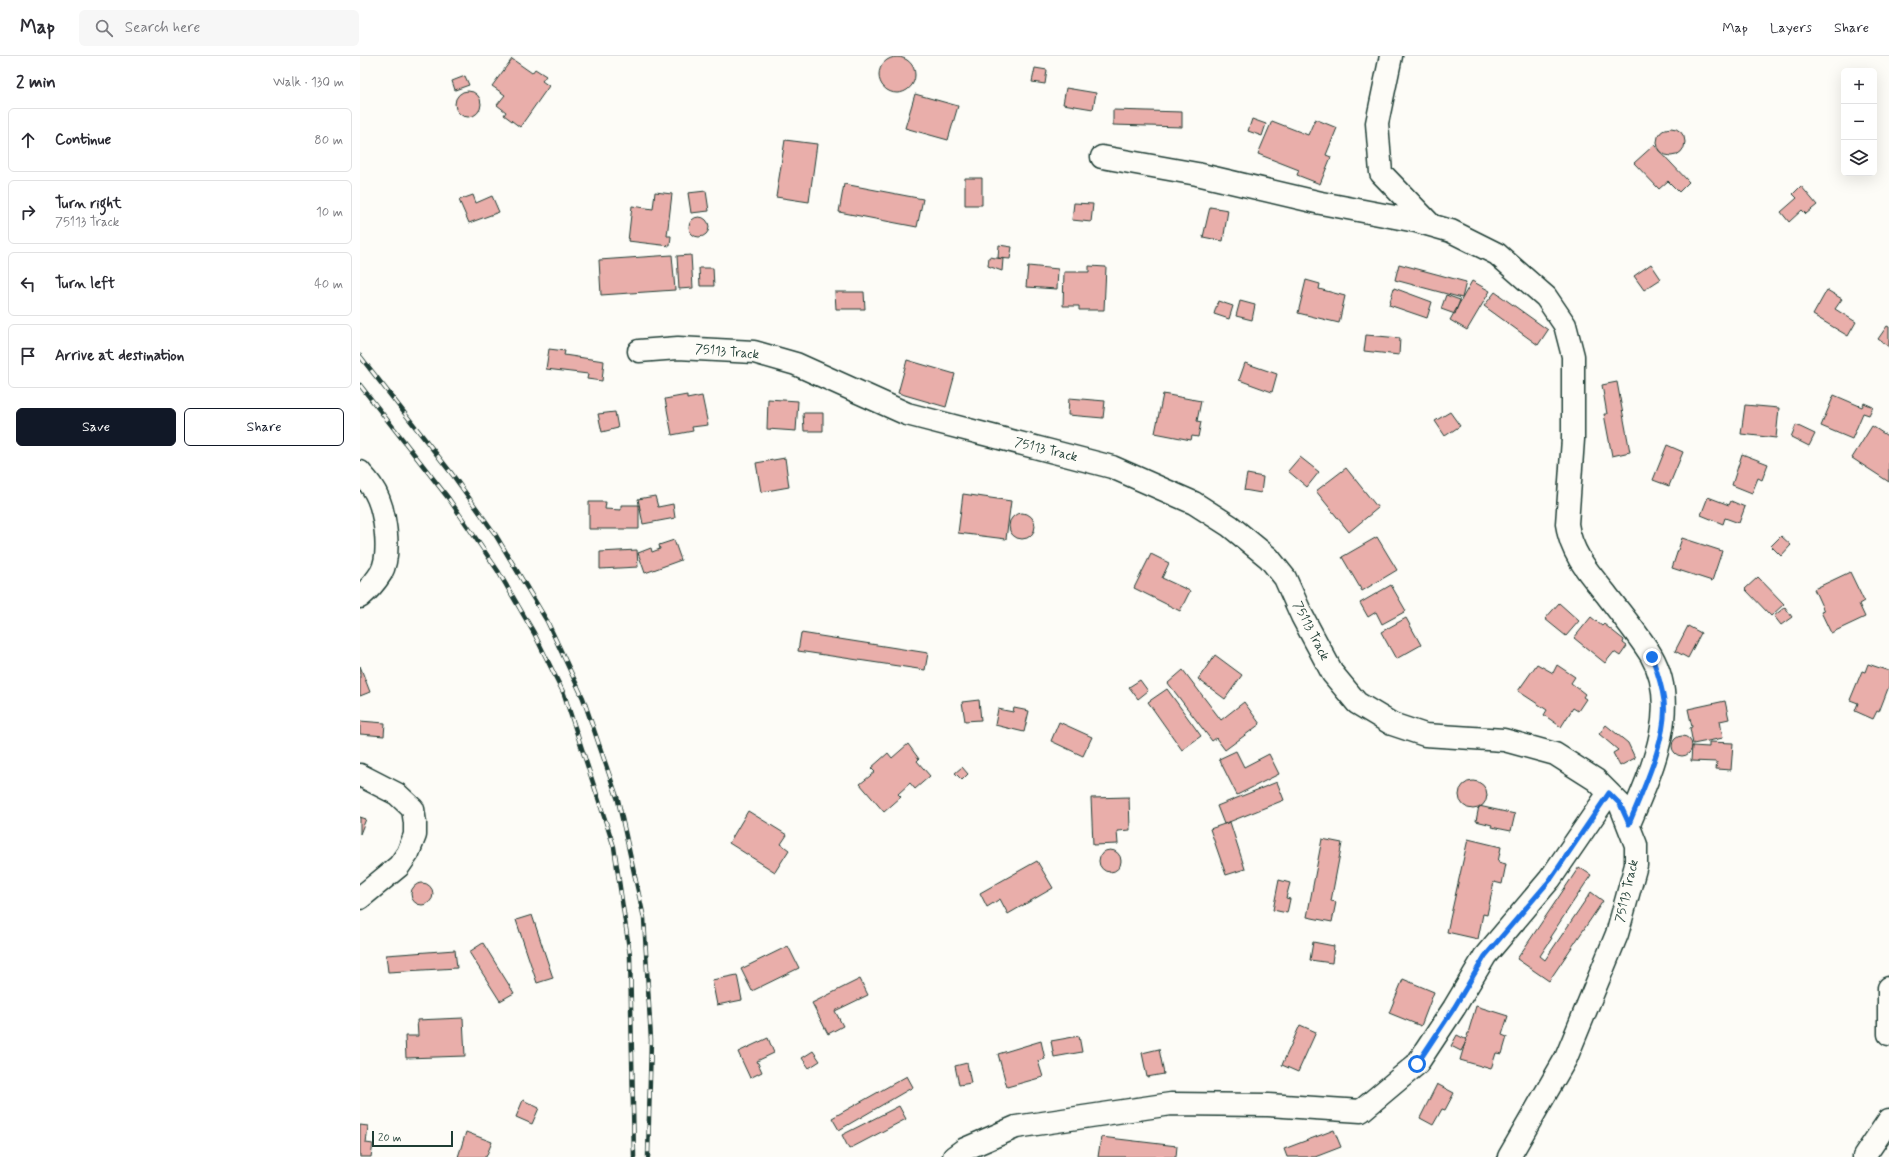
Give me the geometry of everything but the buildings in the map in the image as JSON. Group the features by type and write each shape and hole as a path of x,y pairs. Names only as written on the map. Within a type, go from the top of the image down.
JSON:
{"street":[{"path":"1391,56 1377,123 1381,173 1431,225"},
{"path":"1102,157 1197,174 1283,195 1431,225 1451,231 1497,254 1546,298 1565,325 1573,356 1573,439 1567,524 1569,537 1579,560 1632,628 1652,657 1659,677 1664,702 1663,729 1648,779 1629,824"},
{"name":"75113 Track","path":"639,352 678,348 754,352 796,364 907,414 1112,467 1194,503 1230,526 1269,558 1285,578 1302,616 1333,674 1357,703 1392,724 1425,735 1504,740 1555,754 1596,780 1620,804 1636,844 1636,864 1617,934 1566,1058 1509,1157"},
{"path":"360,472 372,487 382,509 385,561 381,573 360,597"},
{"path":"360,775 397,794 413,809 415,835 408,853 399,866 360,898"},
{"path":"954,1157 965,1149 1016,1127 1171,1104 1268,1105 1361,1111 1417,1064 1454,1008 1485,956 1550,880 1609,793"},
{"path":"1889,988 1889,1034"},
{"path":"1864,1157 1889,1120"}],"railway":[{"path":"360,356 452,474 495,534 547,621 583,698 618,800 644,918 651,1040 648,1157"},
{"path":"360,385 449,499 498,571 534,633 564,694 614,847 630,955 634,1157"}],"route":[{"path":"1417,1064 1454,1008 1485,956 1550,880 1609,793 1620,804 1629,824 1648,779 1663,729 1664,702 1659,677 1652,657"}]}
